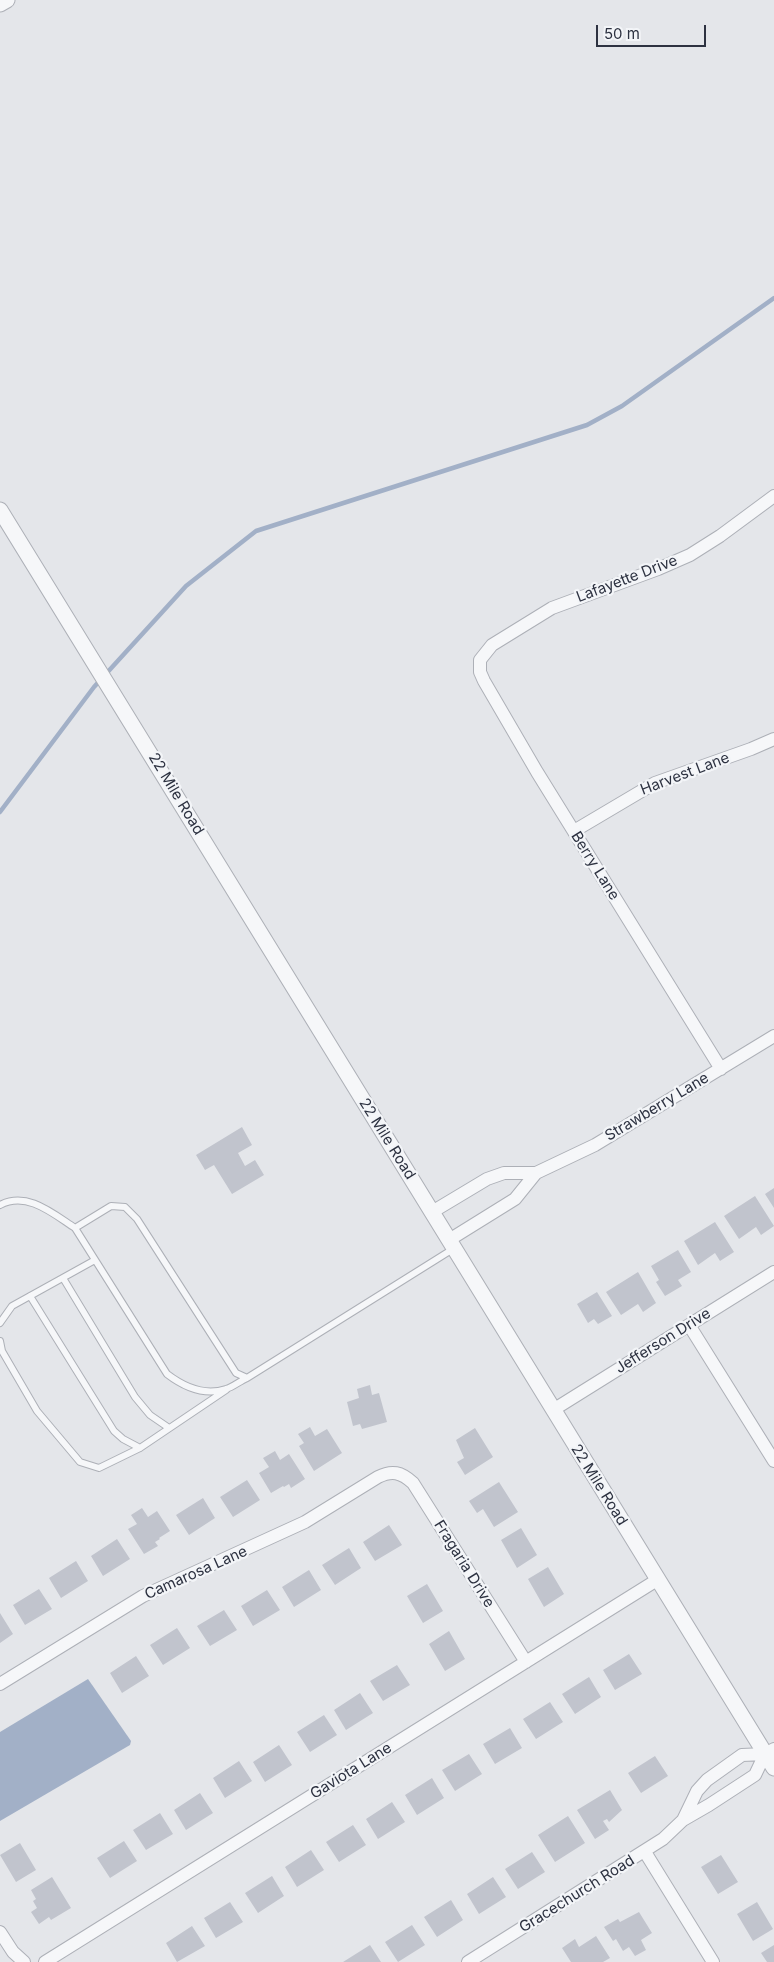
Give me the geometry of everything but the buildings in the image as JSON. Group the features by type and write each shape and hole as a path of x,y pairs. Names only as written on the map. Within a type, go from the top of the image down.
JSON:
{"street":[{"path":"0,4 7,0"},
{"name":"Lafayette Drive","path":"480,660 492,645 552,608 658,570 690,555 720,536 774,496"},
{"name":"22 Mile Road","path":"0,510 98,666 657,1580 770,1752 774,1768"},
{"name":"Berry Lane","path":"480,660 480,672 484,680 720,1069"},
{"name":"Harvest Lane","path":"574,831 655,783 751,749 774,738"},
{"name":"Strawberry Lane","path":"432,1212 487,1179 504,1173 536,1173 595,1145 774,1036"},
{"name":"Strawberry Lane","path":"452,1244 515,1199 536,1173"},
{"name":"Jefferson Drive","path":"553,1410 774,1272"},
{"path":"689,1325 774,1461"},
{"name":"Fragaria Drive","path":"396,1472 405,1476 412,1483 526,1662"},
{"name":"Camarosa Lane","path":"0,1684 143,1596 286,1532 378,1477 396,1472"},
{"name":"Gaviota Lane","path":"45,1962 657,1580"},
{"name":"Gracechurch Road","path":"683,1820 697,1791 707,1780 742,1755 770,1752"},
{"name":"Gracechurch Road","path":"468,1962 663,1840 683,1820 709,1806 755,1775 770,1752"},
{"path":"645,1852 713,1962"},
{"path":"0,1932 12,1952 24,1962"}],"lane":[{"path":"0,1205 10,1200 36,1203 75,1228 168,1374 179,1384 196,1391 226,1390"},
{"path":"75,1228 111,1206 125,1207 137,1219 236,1373 247,1378"},
{"path":"0,1342 2,1351 37,1410 80,1462 99,1468 140,1448 226,1390 280,1359 452,1244"},
{"path":"0,1323 12,1306 95,1260"},
{"path":"63,1278 135,1397 150,1415 169,1428"},
{"path":"30,1296 114,1431 123,1439 140,1448"}],"water":[{"path":"88,1679 131,1741 130,1745 0,1821 0,1732"}],"waterway":[{"path":"0,812 94,687 186,586 256,531 587,425 622,406 774,298"}]}
